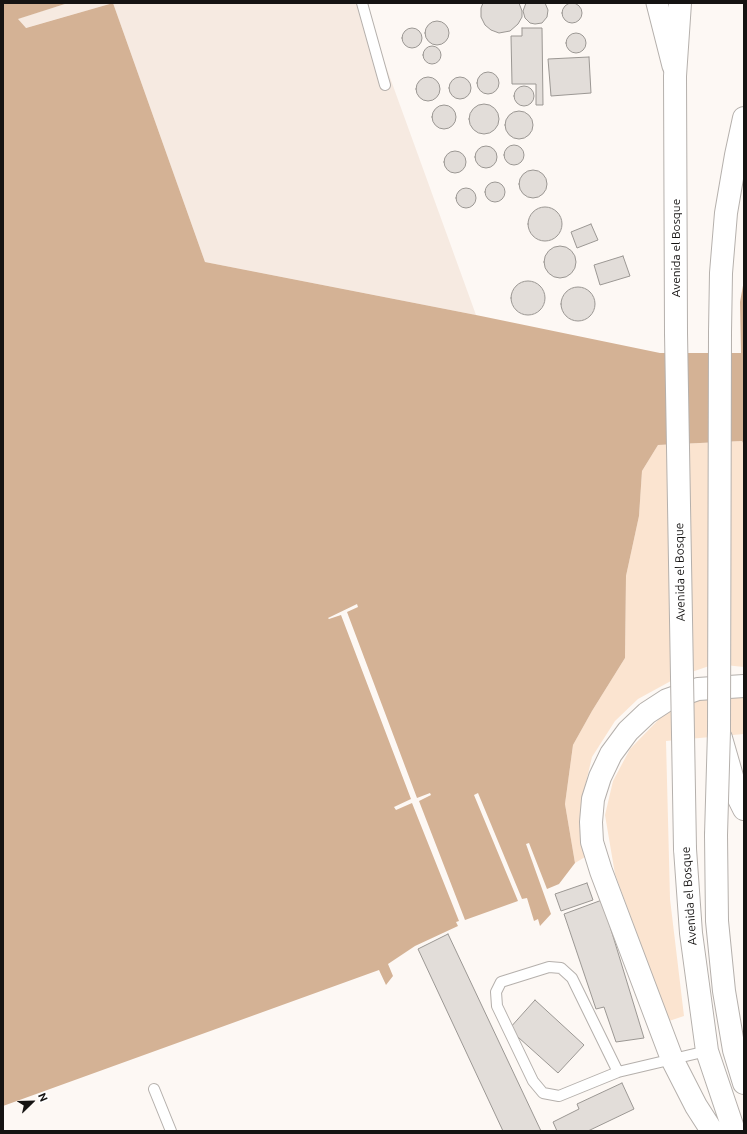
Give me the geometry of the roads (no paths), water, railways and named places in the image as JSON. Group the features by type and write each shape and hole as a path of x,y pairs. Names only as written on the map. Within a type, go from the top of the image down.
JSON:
{"main road":[{"name":"Avenida el Bosque","path":"679,5 675,76 676,333 685,849 691,933 707,1051 734,1131"},
{"path":"744,118 726,213 721,273 719,731 716,835 717,921 724,984 734,1050 744,1083"},
{"path":"712,1131 696,1106 672,1059 597,857 592,842 591,822 593,799 600,777 610,754 628,730 647,713 667,700 698,689 744,686"},
{"path":"719,731 738,797 744,809"}],"street":[{"path":"657,3 675,76"}],"lane":[{"path":"362,3 385,85"},
{"path":"618,1072 572,978 561,968 549,967 501,982 496,992 497,1006 533,1081 543,1093 558,1096 618,1072 707,1051"},
{"path":"154,1088 171,1131"}]}
